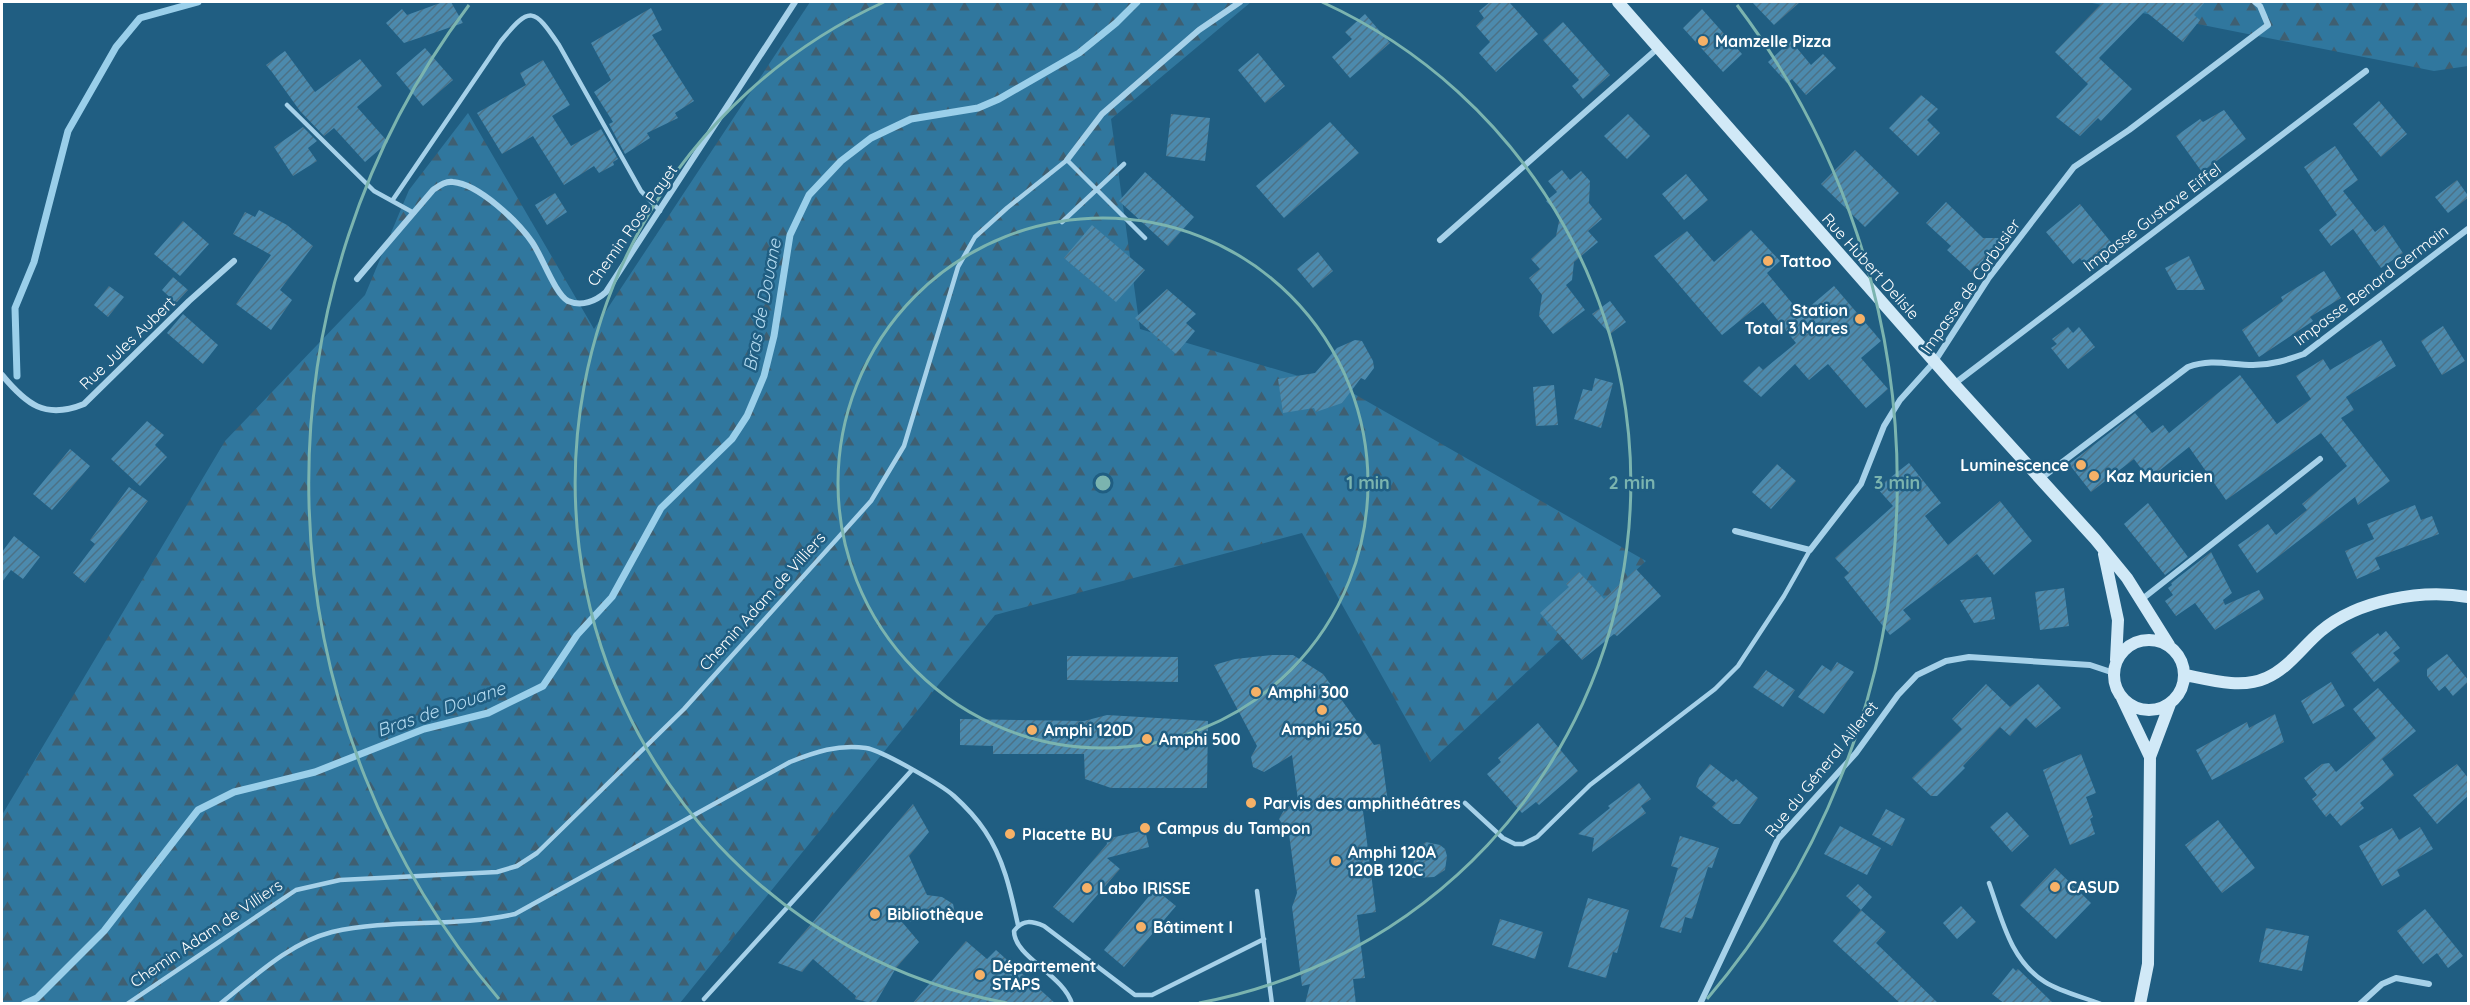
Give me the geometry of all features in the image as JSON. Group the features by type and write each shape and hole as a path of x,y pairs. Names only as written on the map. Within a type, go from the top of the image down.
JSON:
{"main road":[{"name":"Rue Hubert Delisle","path":"1618,2 2127,578 2169,645"},
{"name":"Rue Hubert Delisle","path":"2103,550 2113,584 2118,620 2115,668"},
{"path":"2185,675 2226,682 2264,679 2284,669 2296,653 2321,631 2348,614 2380,603 2411,597 2469,597"},
{"path":"2140,1004 2148,964 2150,757 2170,704 2178,696 2185,675 2183,663 2169,645 2159,641 2138,642 2128,647 2115,668 2120,695 2150,757"},
{"path":"2120,695 2128,703 2149,710 2170,704"}],"street":[{"name":"Chemin Rose Payet","path":"357,279 433,190 443,183 453,182 471,187 491,201 517,225 531,240 559,293 567,300 577,303 598,299 606,292 660,211 795,2"},
{"name":"Chemin Adam de Villiers","path":"1067,160 1102,114 1199,30 1240,2"},
{"name":"Impasse de Corbusier","path":"1810,550 1861,484 1884,426 1900,400 1935,361 1988,279 2074,167 2129,130 2268,26 2260,6 2255,2"},
{"path":"1440,240 1658,48"},
{"name":"Impasse Gustave Eiffel","path":"1954,384 2366,70"},
{"name":"Impasse Benard Germain","path":"2040,479 2188,366 2216,360 2251,365 2272,364 2304,354 2469,229"},
{"name":"Rue Jules Aubert","path":"2,375 24,400 38,408 53,411 69,410 84,404 189,301 234,261"},
{"path":"2141,600 2320,459"},
{"path":"1735,531 1810,550"},
{"name":"Rue du Géneral Ailleret","path":"1700,1004 1778,839 1856,753 1898,695 1917,675 1946,661 1969,657 2115,668"},
{"path":"2360,1004 2382,984 2396,978 2417,984 2430,984"}],"lane":[{"path":"392,201 501,41 516,22 525,15 534,15 543,22 559,45 641,191 660,211"},
{"path":"287,105 375,191 414,213"},
{"path":"1067,160 1145,238"},
{"name":"Chemin Adam de Villiers","path":"127,1004 296,890 340,880 497,872 517,866 537,853 684,709 871,501 904,446 957,267 975,237 1067,160"},
{"path":"1062,222 1124,164"},
{"path":"1465,803 1503,838 1515,844 1523,844 1537,837 1590,785 1715,689 1738,666 1784,596 1810,550"},
{"path":"220,1004 282,956 330,933 360,927 486,921 515,915 790,762 835,747 868,748 912,770 953,795 985,831 1006,873 1018,926"},
{"path":"704,999 912,770"},
{"path":"1989,883 2014,950 2027,969 2046,983 2101,1004"},
{"path":"1257,891 1272,1004"},
{"path":"1072,1004 1064,987 1018,945 1014,931 1018,926 1032,921 1044,926 1135,995 1152,995 1264,939"}],"green space":[{"path":"810,2 1251,2 1111,119 1140,329 1349,391 1646,561 1430,762 1302,533 995,615 680,1003 2,1004 2,815 225,441 365,295 409,190 468,113 594,329"},
{"path":"2087,2 2468,2 2468,66 2434,71"}],"building":[{"path":"443,2 451,2 463,23 404,43 386,23 402,9 407,15"},
{"path":"1490,2 1509,2 1538,34 1496,72 1479,53 1490,42 1476,26 1484,18 1479,11"},
{"path":"1752,2 1800,2 1774,25"},
{"path":"2103,2 2205,2 2194,15 2200,20 2183,42 2145,11 2099,58 2132,89 2101,121 2098,118 2080,136 2056,117 2088,84 2055,52"},
{"path":"651,8 662,30 652,35 694,101 675,113 678,118 647,133 650,138 625,154 609,124 613,122 594,92 611,80 591,43"},
{"path":"1702,9 1742,54 1723,72 1683,28"},
{"path":"1365,14 1390,43 1350,78 1332,57 1352,39 1345,32"},
{"path":"1563,22 1610,75 1583,99 1572,86 1579,80 1543,40"},
{"path":"1791,41 1811,65 1823,54 1836,68 1806,95 1792,79 1787,83 1768,62"},
{"path":"425,48 453,80 423,106 396,73"},
{"path":"285,51 315,92 360,59 382,86 357,107 388,142 365,162 334,128 324,136 300,111 266,65"},
{"path":"1258,53 1285,86 1265,103 1238,70"},
{"path":"543,60 570,105 552,116 571,146 601,129 618,159 613,162 614,165 599,173 594,166 564,185 533,136 502,154 477,113 526,85 520,73"},
{"path":"1921,95 1938,109 1927,120 1940,133 1918,156 1889,128"},
{"path":"2379,101 2407,134 2381,157 2353,124"},
{"path":"2224,110 2246,139 2202,172 2176,136 2200,119 2203,122"},
{"path":"1171,114 1210,118 1205,161 1166,156"},
{"path":"1628,114 1650,136 1627,159 1604,136"},
{"path":"1330,122 1359,153 1284,218 1256,186"},
{"path":"303,127 317,141 308,148 317,161 293,176 274,147"},
{"path":"2335,146 2358,180 2343,191 2375,232 2384,225 2403,253 2381,268 2353,229 2331,246 2319,230 2337,215 2304,167"},
{"path":"1855,150 1899,193 1865,227 1821,184"},
{"path":"1562,170 1570,180 1581,171 1590,181 1589,203 1602,219 1588,231 1598,242 1574,262 1572,280 1566,285 1585,310 1553,334 1539,316 1542,295 1529,278 1540,269 1531,259 1556,236 1560,216 1546,201 1557,192 1548,181"},
{"path":"1145,172 1194,217 1168,246 1119,201"},
{"path":"1686,174 1708,200 1684,220 1662,194"},
{"path":"2457,180 2469,197 2448,213 2435,197"},
{"path":"555,193 567,212 547,225 535,205"},
{"path":"1946,202 1983,238 2004,238 1972,273 1947,250 1951,246 1926,223"},
{"path":"2080,204 2118,251 2089,272 2080,258 2073,264 2046,232"},
{"path":"259,210 287,225 313,246 280,290 292,300 271,330 236,304 271,255 233,234 245,212 255,217"},
{"path":"183,221 209,244 180,276 154,254"},
{"path":"1092,225 1145,270 1116,302 1064,258"},
{"path":"1751,230 1780,261 1767,273 1801,314 1834,286 1881,341 1861,358 1888,389 1866,408 1828,364 1809,380 1795,364 1761,397 1743,381 1759,366 1763,370 1796,343 1763,302 1722,335 1654,256 1687,231 1714,262"},
{"path":"1318,252 1333,271 1313,288 1297,269"},
{"path":"2189,256 2205,290 2177,290 2165,268"},
{"path":"2324,271 2341,298 2310,317 2313,321 2259,357 2242,330 2283,301 2281,297"},
{"path":"173,277 188,290 176,303 162,290"},
{"path":"109,286 124,297 108,317 94,305"},
{"path":"1167,289 1196,314 1186,323 1195,331 1176,354 1135,318"},
{"path":"1610,301 1626,322 1610,334 1592,314"},
{"path":"183,314 218,345 203,364 167,333"},
{"path":"2443,326 2465,361 2442,375 2421,341"},
{"path":"2068,327 2073,333 2079,327 2095,347 2068,369 2051,348 2057,344 2052,339"},
{"path":"1355,340 1362,341 1373,361 1374,368 1365,380 1361,378 1342,403 1316,412 1314,408 1283,413 1278,379 1315,373 1337,348"},
{"path":"2381,340 2396,366 2346,397 2354,410 2341,418 2390,481 2358,505 2355,497 2257,573 2238,545 2268,524 2276,535 2307,510 2302,504 2347,466 2321,433 2226,500 2189,447 2149,479 2134,459 2091,492 2069,464 2135,413 2152,433 2163,425 2169,433 2240,375 2277,424 2311,399 2296,376 2323,359 2330,370"},
{"path":"1595,378 1613,383 1601,428 1574,419 1583,389 1592,391"},
{"path":"1554,385 1558,425 1536,426 1533,387"},
{"path":"147,421 164,435 155,445 167,457 140,486 111,459"},
{"path":"70,449 90,466 52,510 33,494"},
{"path":"1909,463 1941,503 1925,516 1948,545 2000,501 2032,541 1994,575 1977,554 1903,610 1911,619 1890,635 1844,577 1849,573 1835,558 1893,506 1877,488"},
{"path":"1777,464 1796,481 1771,509 1752,492"},
{"path":"129,487 148,501 85,583 73,573 95,544 90,540"},
{"path":"2148,503 2188,557 2165,575 2124,524"},
{"path":"2415,505 2421,520 2432,516 2439,534 2375,558 2380,569 2357,579 2345,551 2374,539 2367,524"},
{"path":"14,536 40,557 23,579 11,570 2,582 2,552"},
{"path":"2211,552 2232,593 2223,600 2225,605 2259,590 2264,599 2215,630 2195,603 2176,616 2165,601 2173,595 2168,588 2172,585 2171,583"},
{"path":"1636,569 1661,596 1617,636 1614,634 1582,660 1540,613 1569,587 1566,584 1579,572 1604,599"},
{"path":"2064,588 2069,626 2040,630 2035,592"},
{"path":"1991,597 1995,619 1974,623 1960,600"},
{"path":"2386,631 2400,648 2393,653 2400,661 2374,682 2351,653 2378,633 2380,636"},
{"path":"2447,654 2469,681 2453,696 2445,686 2439,691 2427,676 2427,669"},
{"path":"1293,655 1323,674 1374,745 1380,744 1389,810 1363,811 1376,912 1357,915 1365,978 1353,979 1356,1004 1305,1004 1310,984 1302,986 1292,907 1297,893 1289,834 1279,819 1284,810 1298,800 1292,755 1264,772 1253,767 1251,757 1257,746 1214,665 1235,659"},
{"path":"1067,656 1178,657 1178,682 1067,680"},
{"path":"1837,662 1854,672 1824,714 1798,697 1822,665 1831,671"},
{"path":"1766,670 1795,690 1783,707 1753,687"},
{"path":"2331,682 2345,706 2313,724 2301,701"},
{"path":"1986,684 2010,707 2038,684 2061,708 2036,728 2026,718 2010,736 2000,727 1937,796 1931,796 1912,778 1962,729 1952,719"},
{"path":"2378,688 2416,731 2382,759 2394,775 2360,803 2364,808 2341,826 2330,813 2326,817 2312,799 2317,795 2304,778 2322,764 2329,763 2336,772 2376,738 2353,709"},
{"path":"2275,714 2284,742 2212,780 2196,750 2247,722 2249,728"},
{"name":"Amphi 500","path":"1107,715 1208,721 1207,788 1111,788 1085,779 1084,754 993,754 993,746 960,745 960,719 1084,721"},
{"path":"1538,723 1578,771 1539,805 1536,802 1522,813 1487,774 1501,762 1498,758"},
{"path":"2081,754 2096,793 2086,797 2093,817 2090,819 2095,834 2070,845 2043,770"},
{"path":"1710,764 1733,782 1736,779 1758,798 1740,824 1733,824 1712,807 1716,803 1696,787 1699,778"},
{"path":"2457,764 2469,779 2469,795 2437,824 2413,795"},
{"path":"1639,783 1651,799 1641,806 1646,813 1592,852 1594,838 1578,834 1610,808 1608,806"},
{"path":"913,804 929,832 909,856 927,895 942,897 953,904 955,913 951,919 902,922 919,942 896,968 875,1004 855,999 856,996 813,959 802,972 778,963"},
{"path":"1886,809 1905,819 1892,846 1872,835"},
{"path":"2007,812 2029,836 2012,852 1990,827"},
{"path":"2218,820 2255,868 2222,893 2185,845"},
{"path":"1840,826 1881,848 1867,875 1824,854"},
{"path":"2420,827 2433,849 2397,870 2400,876 2382,886 2359,846 2392,828 2399,840"},
{"name":"Labo IRISSE","path":"1145,830 1149,847 1107,858 1120,869 1073,923 1053,907 1107,844 1106,839"},
{"path":"1680,836 1719,848 1712,868 1708,867 1692,919 1685,917 1681,933 1660,927 1678,868 1671,866"},
{"path":"1426,842 1440,845 1445,849 1447,856 1445,870 1434,877 1412,878 1415,850"},
{"path":"2055,868 2091,903 2056,939 2020,905"},
{"path":"1858,884 1872,897 1861,910 1846,896"},
{"path":"1155,889 1176,906 1124,967 1104,950"},
{"path":"1588,898 1629,910 1617,953 1613,952 1606,978 1568,967"},
{"path":"1961,906 1976,922 1957,939 1943,923"},
{"path":"2425,909 2463,956 2448,968 2437,953 2423,964 2397,931"},
{"path":"1861,910 1886,932 1876,943 1939,1004 1901,1004 1833,941"},
{"path":"1500,919 1543,932 1535,959 1492,945"},
{"path":"2266,928 2309,936 2302,971 2259,962"},
{"name":"Département STAPS","path":"966,941 987,959 996,950 1056,1004 912,1004"},
{"path":"2013,968 2016,971 2018,969 2054,1004 2005,1004 1992,994"}],"waterway":[{"path":"17,376 15,308 34,262 68,131 116,47 140,18 198,2"},
{"name":"Bras de Douane","path":"24,1004 37,998 104,931 198,810 234,792 315,772 424,729 488,713 543,686 577,635 612,597 661,508 732,439 747,416 764,376 774,336 790,235 809,195 841,161 871,138 911,119 978,108 999,99 1079,53 1116,23 1137,2"}],"place":[{"name":"Mamzelle Pizza","path":"1703,41"},
{"name":"Tattoo","path":"1768,261"},
{"name":"Station Total 3 Mares","path":"1860,319"},
{"name":"Luminescence","path":"2081,465"},
{"name":"Kaz Mauricien","path":"2094,476"},
{"name":"Amphi 300","path":"1256,692"},
{"name":"Amphi 250","path":"1322,710"},
{"name":"Amphi 120D","path":"1032,730"},
{"name":"Amphi 500","path":"1147,739"},
{"name":"Parvis des amphithéâtres","path":"1251,803"},
{"name":"Campus du Tampon","path":"1145,828"},
{"name":"Placette BU","path":"1010,834"},
{"name":"Amphi 120A 120B 120C","path":"1336,861"},
{"name":"CASUD","path":"2055,887"},
{"name":"Labo IRISSE","path":"1087,888"},
{"name":"Bibliothèque","path":"875,914"},
{"name":"Bâtiment I","path":"1141,927"},
{"name":"Département STAPS","path":"980,975"}]}
